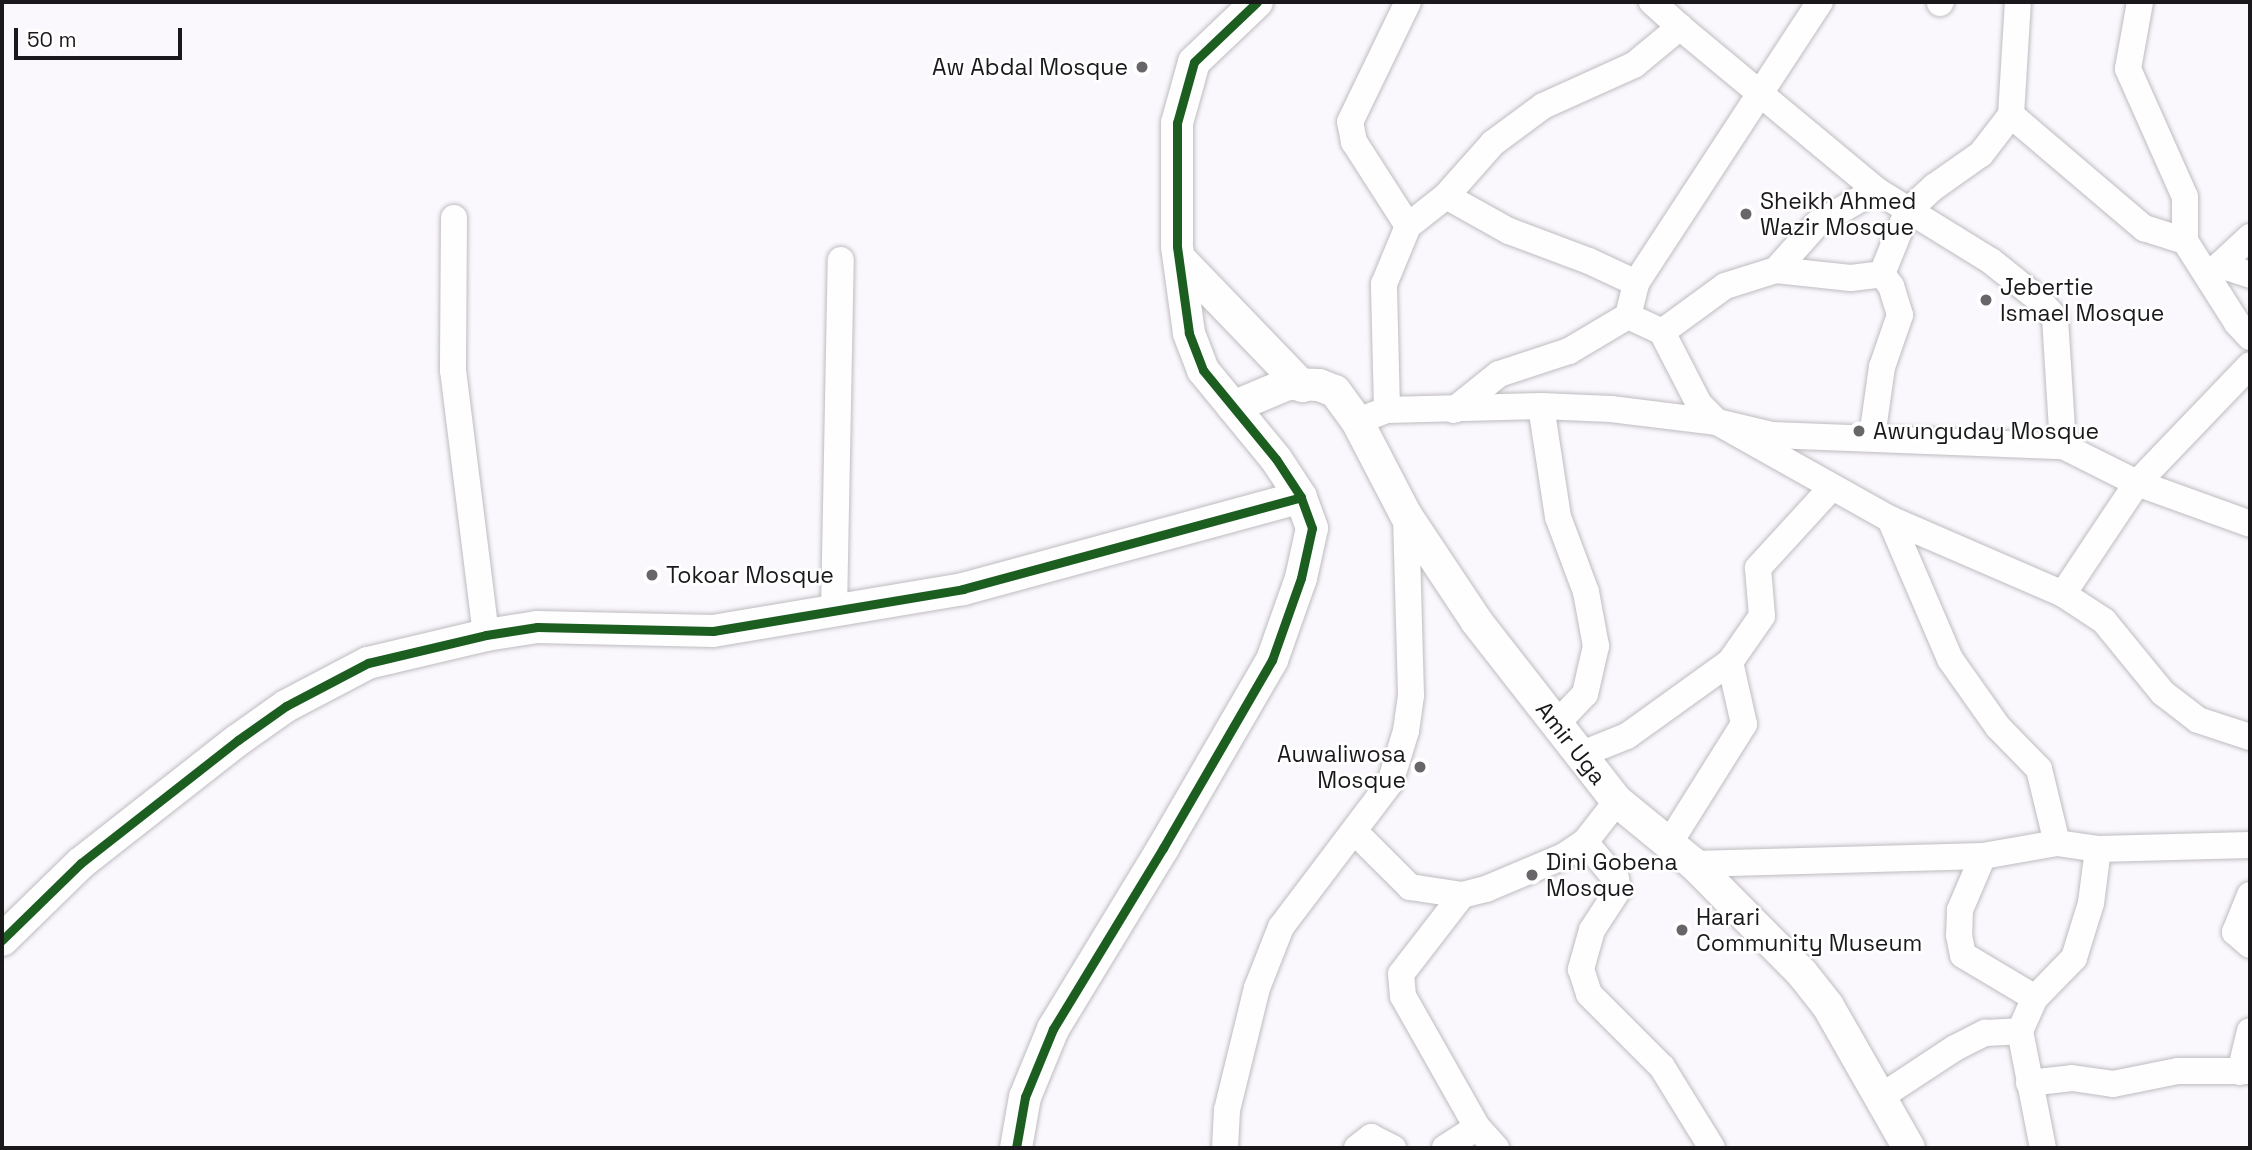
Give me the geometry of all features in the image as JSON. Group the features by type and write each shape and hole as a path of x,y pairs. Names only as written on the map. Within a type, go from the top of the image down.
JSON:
{"street":[{"path":"1016,1148 1026,1097 1053,1029 1163,848 1272,660 1301,578 1312,528 1301,497 1276,459 1203,370 1189,332 1179,258 1177,123 1194,62 1257,2"},
{"path":"1408,2 1350,122 1354,142 1408,226"},
{"path":"1652,2 1758,94 1876,190 1991,261 2037,298 2055,318 2063,446"},
{"path":"1454,410 1499,374 1569,351 1628,316 1636,283 1820,2"},
{"path":"1882,274 1908,212 1934,187 1981,154 2011,115 2018,2"},
{"path":"2140,2 2127,69 2185,197 2185,241"},
{"path":"1387,410 1384,284 1408,226 1446,196 1493,143 1533,113 1634,65 1680,27"},
{"path":"2011,115 2144,228 2185,241 2214,270 2237,323 2250,337"},
{"path":"1776,270 1817,224 1876,190"},
{"path":"1446,196 1509,231 1589,261 1636,283"},
{"path":"454,218 453,370 486,635"},
{"path":"2214,270 2250,237"},
{"path":"1179,258 1302,386"},
{"path":"834,611 841,260"},
{"path":"1662,332 1725,286 1776,270 1851,278 1882,274"},
{"path":"2214,270 2250,275"},
{"path":"1872,437 1882,367 1899,315 1891,286 1882,274"},
{"path":"1628,316 1662,332 1699,404 1717,422 1890,519 2063,594 2104,621 2163,693 2197,720 2250,737"},
{"path":"2063,594 2137,483 2250,365"},
{"name":"Amir Uga","path":"1233,407 1288,384 1319,385 1335,391 1357,421 1406,515 1477,622 1617,801 1694,864 1802,973 1828,1006 1882,1096 1909,1148"},
{"path":"1357,421 1387,410 1541,406 1611,409 1717,422 1772,435 2063,446 2137,483 2250,524"},
{"path":"1541,406 1558,517 1586,593 1596,646 1585,694 1556,724"},
{"path":"1582,754 1627,736 1730,662 1762,616 1758,568 1831,488"},
{"path":"2,940 81,863 285,706 368,663 486,635 537,627 713,631 962,589 1301,497"},
{"path":"1225,1148 1227,1110 1257,988 1281,927 1390,783 1406,731 1411,695 1406,515"},
{"path":"1890,519 1950,659 1998,727 2039,769 2057,843"},
{"path":"1670,842 1744,724 1730,662"},
{"path":"1355,832 1410,887 1462,895 1564,856 1585,842 1617,801"},
{"path":"1585,842 1616,879 1618,890 1592,930 1581,969 1589,994 1662,1067 1712,1148"},
{"path":"1694,864 1983,856 2057,843 2098,849 2250,845"},
{"path":"2043,1148 2021,1031 2035,998 2074,958 2091,903 2098,849"},
{"path":"1983,856 1960,910 1959,935 1963,955 2035,998"},
{"path":"1462,895 1401,974 1403,996 1476,1127 1496,1148"},
{"path":"2250,895 2235,932 2250,945"},
{"path":"1882,1096 1955,1048 1986,1033 2021,1031"},
{"path":"2029,1083 2072,1078 2113,1084 2178,1071 2245,1072 2250,1031"},
{"path":"1445,1148 1476,1127"},
{"path":"1357,1148 1371,1137 1392,1148"}],"cycle path":[{"path":"1016,1148 1025,1097 1053,1029 1163,848 1272,660 1301,578 1312,528 1301,497 1276,459 1203,370 1189,333 1177,246 1177,123 1194,62 1257,2"},
{"path":"2,940 81,863 238,740 286,706 368,663 486,635 537,627 713,631 963,589 1301,497"}],"place":[{"name":"Aw Abdal Mosque","path":"1142,67"},
{"name":"Sheikh Ahmed Wazir Mosque","path":"1746,214"},
{"name":"Jebertie Ismael Mosque","path":"1986,300"},
{"name":"Awunguday Mosque","path":"1859,431"},
{"name":"Tokoar Mosque","path":"652,575"},
{"name":"Auwaliwosa Mosque","path":"1420,767"},
{"name":"Dini Gobena Mosque","path":"1532,875"},
{"name":"Harari Community Museum","path":"1682,930"}]}
